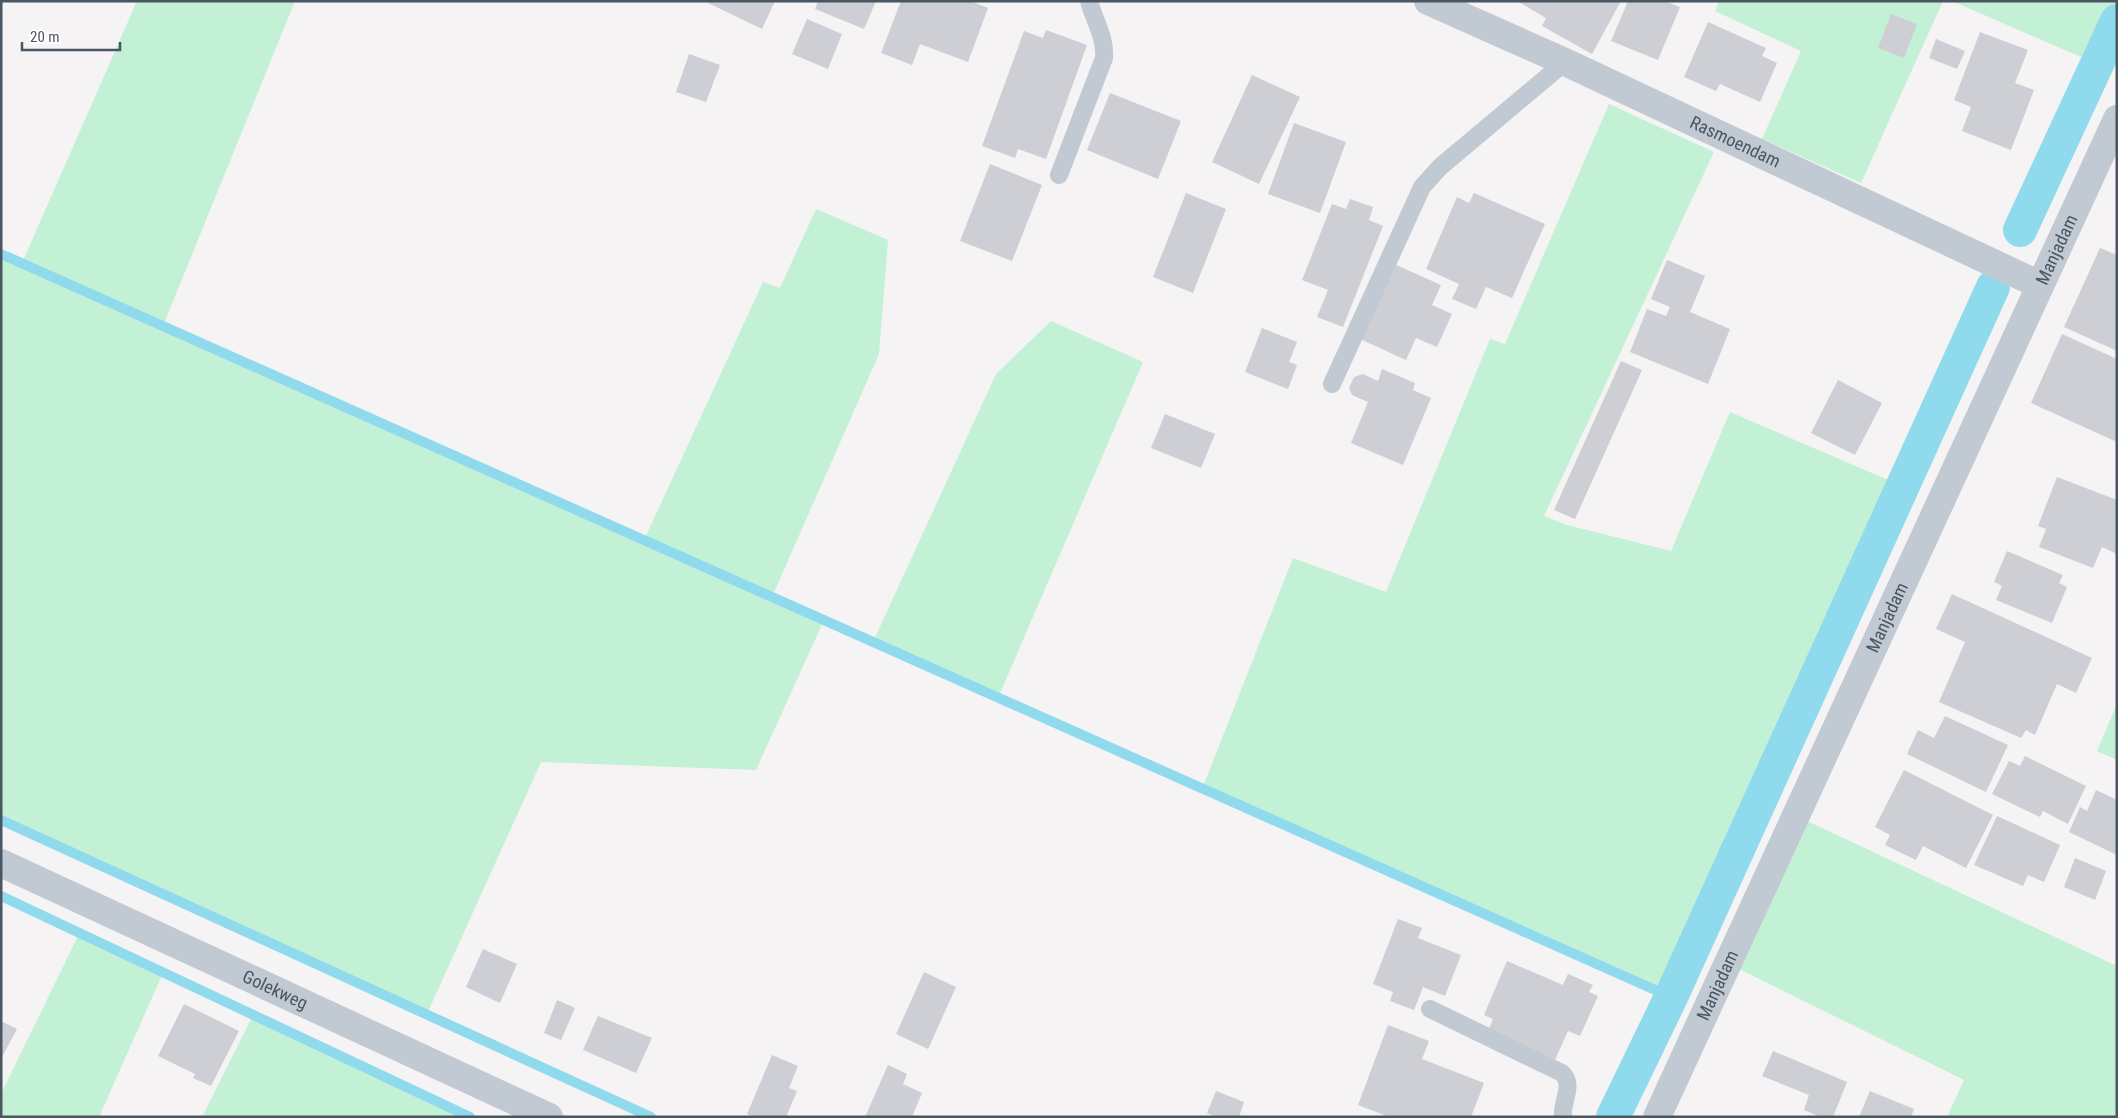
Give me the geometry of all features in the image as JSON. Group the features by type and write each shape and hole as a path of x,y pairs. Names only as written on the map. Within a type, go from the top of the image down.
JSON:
{"street":[{"name":"Rasmoendam","path":"1428,1 1565,62 2040,285"},
{"name":"Manjadam","path":"1657,1117 2117,119"},
{"name":"Golekweg","path":"1,863 549,1117"}],"lane":[{"path":"1059,175 1104,58 1103,39 1094,20 1089,1"},
{"path":"1332,384 1422,187 1440,167 1565,62"},
{"path":"1430,1009 1562,1073 1567,1078 1568,1084 1562,1116"}],"green space":[{"path":"137,1 295,1 163,326 644,540 763,282 780,288 816,209 888,240 879,354 772,597 824,620 756,770 541,762 427,1014 1,820 1,254 22,263"},
{"path":"1719,1 1943,1 1861,183 1762,139 1801,51 1715,11"},
{"path":"1952,1 2117,1 2117,21 2097,64"},
{"path":"1609,104 1714,152 1544,516 1567,525 1671,551 1730,412 1902,486 1671,997 1202,789 1293,558 1386,592 1490,339 1505,344"},
{"path":"1051,321 1143,362 998,698 873,642 996,374"},
{"path":"2117,704 2117,760 2097,751"},
{"path":"1807,821 2117,966 2117,1117 1947,1117 1964,1080 1739,969"},
{"path":"79,934 163,973 99,1117 1,1117 1,1094"},
{"path":"253,1015 454,1109 470,1117 202,1117"}],"building":[{"path":"704,1 775,1 762,29"},
{"path":"818,1 876,1 864,29 815,9"},
{"path":"901,1 970,1 988,8 968,62 920,44 912,65 881,53"},
{"path":"1517,1 1621,1 1592,54 1542,26 1546,18"},
{"path":"1628,1 1665,1 1680,7 1658,60 1611,41"},
{"path":"1891,14 1917,24 1904,58 1878,48"},
{"path":"807,19 842,34 828,69 792,54"},
{"path":"1708,22 1766,48 1762,56 1777,63 1760,102 1720,84 1716,91 1684,77"},
{"path":"1046,30 1087,45 1046,159 1018,149 1015,158 982,146 1024,31 1043,38"},
{"path":"1980,32 2028,50 2015,83 2034,90 2011,150 1962,131 1971,107 1954,100"},
{"path":"1936,39 1965,51 1957,69 1929,58"},
{"path":"689,54 720,65 706,102 676,92"},
{"path":"1252,75 1300,97 1259,184 1212,162"},
{"path":"1110,93 1181,121 1158,179 1087,150"},
{"path":"1294,123 1346,142 1320,213 1268,194"},
{"path":"990,164 1042,185 1012,261 960,241"},
{"path":"1186,193 1226,209 1193,293 1153,277"},
{"path":"1474,193 1545,224 1512,298 1486,287 1476,309 1452,299 1459,284 1426,269 1457,197 1469,203"},
{"path":"1350,199 1373,207 1369,220 1383,226 1343,327 1317,317 1328,290 1302,280 1332,204 1346,209"},
{"path":"2100,248 2117,255 2117,351 2064,327"},
{"path":"1667,260 1705,276 1690,312 1730,329 1708,384 1630,352 1647,309 1666,316 1670,307 1651,299"},
{"path":"1394,264 1441,285 1432,305 1452,314 1437,347 1416,338 1406,360 1360,339"},
{"path":"1262,328 1297,342 1289,362 1297,365 1288,389 1245,372"},
{"path":"2062,334 2117,359 2117,442 2031,403"},
{"path":"1621,361 1642,370 1575,519 1554,510"},
{"path":"1382,369 1415,383 1413,390 1431,398 1403,465 1351,443 1368,402 1352,395 1349,388 1354,377 1363,374 1378,381"},
{"path":"1838,380 1882,403 1855,455 1811,433"},
{"path":"1165,414 1215,434 1201,468 1151,448"},
{"path":"2057,477 2117,500 2117,554 2102,547 2093,568 2039,547 2046,529 2038,526"},
{"path":"2007,551 2063,575 2059,583 2067,587 2052,623 1996,600 2002,586 1994,582"},
{"path":"1952,594 2092,658 2076,693 2057,684 2035,735 2026,730 2021,738 1939,702 1965,642 1936,629"},
{"path":"1945,716 2008,745 1986,792 1907,754 1918,730 1934,738"},
{"path":"2025,756 2086,786 2068,824 2043,811 2040,817 1992,794 2009,761 2020,766"},
{"path":"1904,770 1993,815 1966,868 1923,846 1916,860 1885,845 1890,835 1875,827"},
{"path":"2096,790 2117,800 2117,855 2069,832 2080,807 2087,811"},
{"path":"1997,816 2060,845 2044,882 2028,875 2023,886 1974,865"},
{"path":"2075,858 2106,871 2095,900 2064,887"},
{"path":"1398,919 1422,928 1418,938 1461,955 1445,996 1423,987 1414,1010 1390,1001 1393,992 1373,984"},
{"path":"483,949 517,964 500,1003 466,987"},
{"path":"1507,961 1563,985 1568,974 1593,985 1589,992 1598,996 1580,1036 1568,1031 1555,1060 1488,1031 1493,1019 1484,1015"},
{"path":"924,972 956,987 928,1049 896,1034"},
{"path":"557,1000 575,1008 561,1040 544,1033"},
{"path":"184,1004 239,1031 211,1086 193,1078 195,1074 158,1056"},
{"path":"598,1016 652,1038 636,1073 583,1050"},
{"path":"1,1021 17,1029 1,1059"},
{"path":"1388,1025 1429,1041 1422,1059 1484,1083 1471,1117 1389,1117 1358,1105"},
{"path":"1773,1051 1847,1082 1833,1117 1821,1117 1804,1110 1809,1095 1762,1076"},
{"path":"772,1055 798,1066 789,1088 797,1091 786,1117 754,1117 747,1114"},
{"path":"888,1065 907,1074 903,1084 922,1093 912,1117 865,1117"},
{"path":"1216,1091 1244,1102 1239,1117 1216,1117 1207,1113"},
{"path":"1870,1091 1914,1109 1911,1117 1859,1117"}],"waterway":[{"path":"2020,230 2117,21"},
{"path":"1,254 1671,997"},
{"path":"1613,1117 1671,997 1993,287"},
{"path":"1,820 651,1117"},
{"path":"1,896 470,1117"}]}
